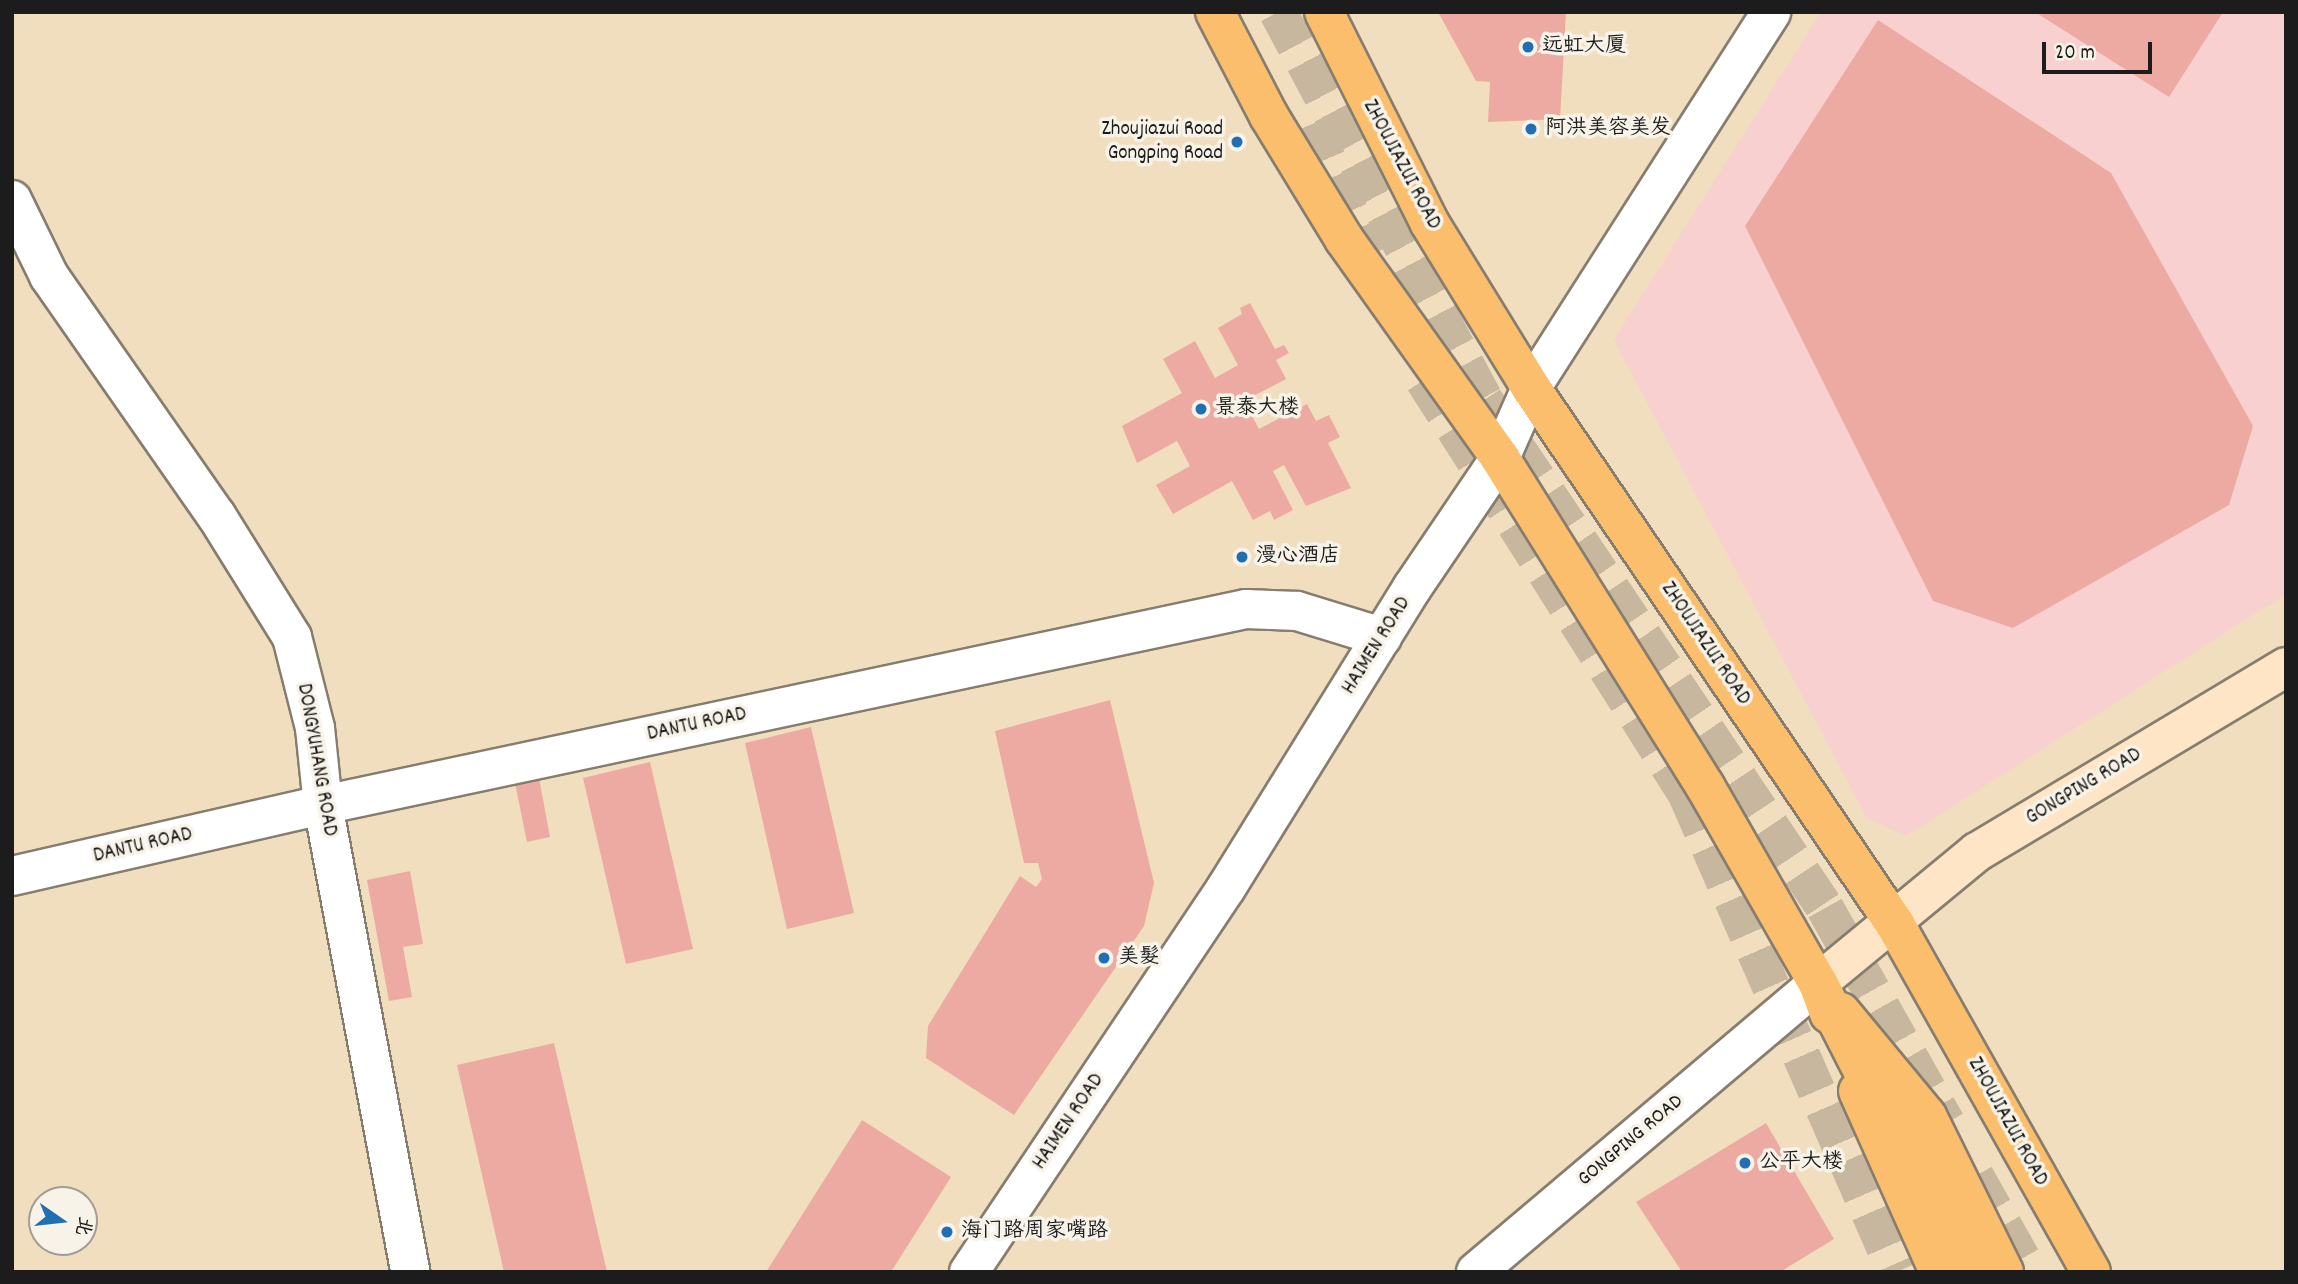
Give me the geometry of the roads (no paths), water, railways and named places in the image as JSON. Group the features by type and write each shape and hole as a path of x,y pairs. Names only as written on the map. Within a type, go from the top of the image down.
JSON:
{"main road":[{"path":"1215,12 1269,116 1345,239 1500,458 1705,786 1818,983 1965,1272"},
{"name":"ZHOUJIAZUI ROAD","path":"1324,12 1429,222 1531,388 1895,923 2091,1272"},
{"name":"GONGPING ROAD","path":"1818,983 1895,923 1922,895 1977,852 2286,667"},
{"path":"1818,983 1877,1141 1939,1272"},
{"path":"1818,983 1927,1116 2004,1272"}],"street":[{"name":"HAIMEN ROAD","path":"969,1272 1226,888 1382,636 1500,458 1531,388 1771,12"},
{"name":"DONGYUHANG ROAD","path":"12,200 49,276 216,515 292,637 315,728 323,805 410,1272"},
{"name":"DANTU ROAD","path":"12,876 323,805 1246,608 1297,611 1382,636"},
{"name":"GONGPING ROAD","path":"1476,1272 1818,983"}],"tunnel":[{"path":"1278,12 1484,400 1825,908 1946,1123"},
{"path":"1312,124 1368,256"},
{"path":"1424,380 1687,795 1896,1272"},
{"path":"1975,1176 2029,1272"}],"place":[{"name":"远虹大厦","path":"1528,47"},
{"name":"阿洪美容美发","path":"1531,129"},
{"name":"Zhoujiazui Road Gongping Road","path":"1237,142"},
{"name":"景泰大楼","path":"1201,409"},
{"name":"漫心酒店","path":"1242,557"},
{"name":"美髮","path":"1104,958"},
{"name":"公平大楼","path":"1745,1163"},
{"name":"海门路周家嘴路","path":"947,1232"}]}
